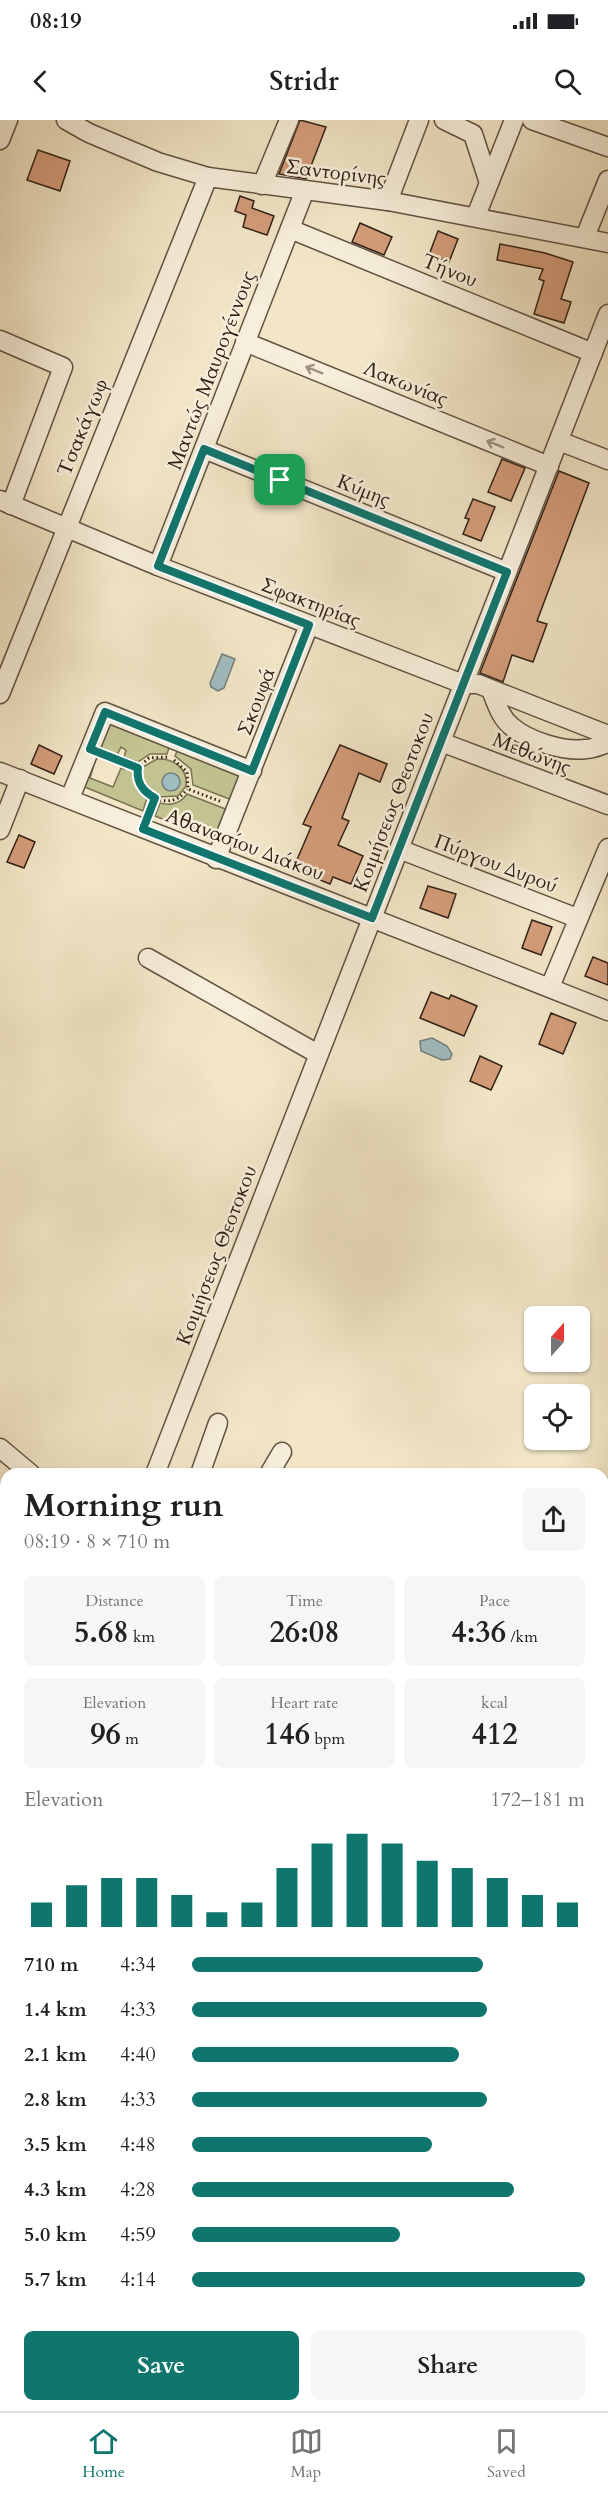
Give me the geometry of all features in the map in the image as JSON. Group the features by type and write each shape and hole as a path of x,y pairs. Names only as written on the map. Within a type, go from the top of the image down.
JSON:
{"street":[{"path":"0,140 8,120"},
{"name":"Σαντορίνης","path":"66,120 89,134 158,162 208,177 388,201 608,243"},
{"path":"262,185 289,120"},
{"path":"388,201 419,120"},
{"path":"444,120 472,134 489,183"},
{"path":"476,216 514,120"},
{"path":"532,120 608,147"},
{"name":"Τσακάγωφ","path":"0,694 208,177"},
{"path":"585,237 608,180"},
{"name":"Μαντώς Μαυρογέννους","path":"158,566 305,190"},
{"name":"Τήνου","path":"290,229 593,352"},
{"name":"Κοιμήσεως Θεοτοκου","path":"157,1468 593,352 606,325"},
{"path":"0,340 63,367 6,503"},
{"name":"Λακωνίας","path":"245,342 549,465"},
{"path":"559,441 608,460"},
{"name":"Κύμης","path":"204,449 507,572"},
{"name":"Σφακτηρίας","path":"6,503 309,625 463,684 477,684 608,735"},
{"name":"Σκουφά","path":"216,859 309,625"},
{"path":"491,690 511,726 533,738 575,749 586,749 608,743"},
{"path":"70,798 105,712 252,771"},
{"name":"Μεθώνης","path":"441,742 608,806"},
{"name":"Αθανασίου Διάκου","path":"0,772 70,798 216,859 608,1011"},
{"path":"0,830 20,779"},
{"path":"550,987 608,848"},
{"name":"Πύργου Δυρού","path":"399,849 577,918"},
{"path":"148,958 318,1054"},
{"path":"202,1468 218,1424"},
{"path":"0,1448 24,1468"},
{"path":"273,1468 282,1452"}],"path":[{"path":"90,749 138,768"},
{"path":"138,768 149,758 171,758 180,763 187,772 188,789"},
{"path":"138,768 140,784 144,792 155,798 165,801 176,799 188,789"},
{"path":"188,789 237,808"},
{"path":"143,829 155,798"}],"green space":[{"path":"107,716 171,742 167,754 150,754 138,762 124,757 126,750 121,747 117,755 95,746"},
{"path":"180,745 244,771 232,800 193,785 191,769 175,756"},
{"path":"90,756 96,758 90,778 113,787 121,768 124,769 126,765 136,769 136,783 147,798 143,811 80,785"},
{"path":"157,759 174,762 185,774 186,786 178,796 158,797 142,784 141,768"},
{"path":"187,794 228,810 216,840 155,816 160,803 175,803"}],"water":[{"path":"222,654 235,659 224,688 218,691 211,687 210,683"},
{"path":"171,773 177,776 180,782 177,788 171,791 165,788 162,782 165,776"},
{"path":"432,1038 447,1046 452,1054 450,1059 442,1060 421,1051 420,1041"}],"building":[{"path":"300,120 326,127 306,179 279,174"},
{"path":"38,150 70,161 60,191 27,180"},
{"path":"240,196 254,201 252,208 274,216 267,235 243,227 246,215 235,211"},
{"path":"360,223 392,237 384,255 352,242"},
{"path":"438,231 458,239 449,262 429,255"},
{"path":"500,244 545,253 573,262 561,299 571,302 564,323 534,314 544,281 539,279 543,269 497,260"},
{"path":"502,459 525,468 511,501 488,492"},
{"path":"559,471 589,483 537,621 547,624 533,662 512,655 503,682 480,673"},
{"path":"473,499 495,507 481,541 463,534 469,519 465,518"},
{"path":"39,745 62,756 54,774 31,764"},
{"path":"340,745 387,764 380,782 359,773 342,818 349,821 338,845 363,856 351,884 333,877 330,884 303,873 306,866 296,862 311,827 303,824"},
{"path":"19,835 35,842 24,868 7,862"},
{"path":"428,886 456,894 448,918 420,908"},
{"path":"532,920 552,927 541,955 522,948"},
{"path":"593,957 608,963 608,985 585,976"},
{"path":"431,992 449,999 451,995 477,1006 464,1036 420,1018"},
{"path":"551,1013 576,1023 563,1054 539,1044"},
{"path":"480,1056 502,1066 491,1090 470,1081"}],"route":[{"path":"204,449 280,480 507,572 372,918 143,829 155,798 144,792 138,779 138,768 90,749 105,712 252,771 309,625 158,566 204,449"}]}
